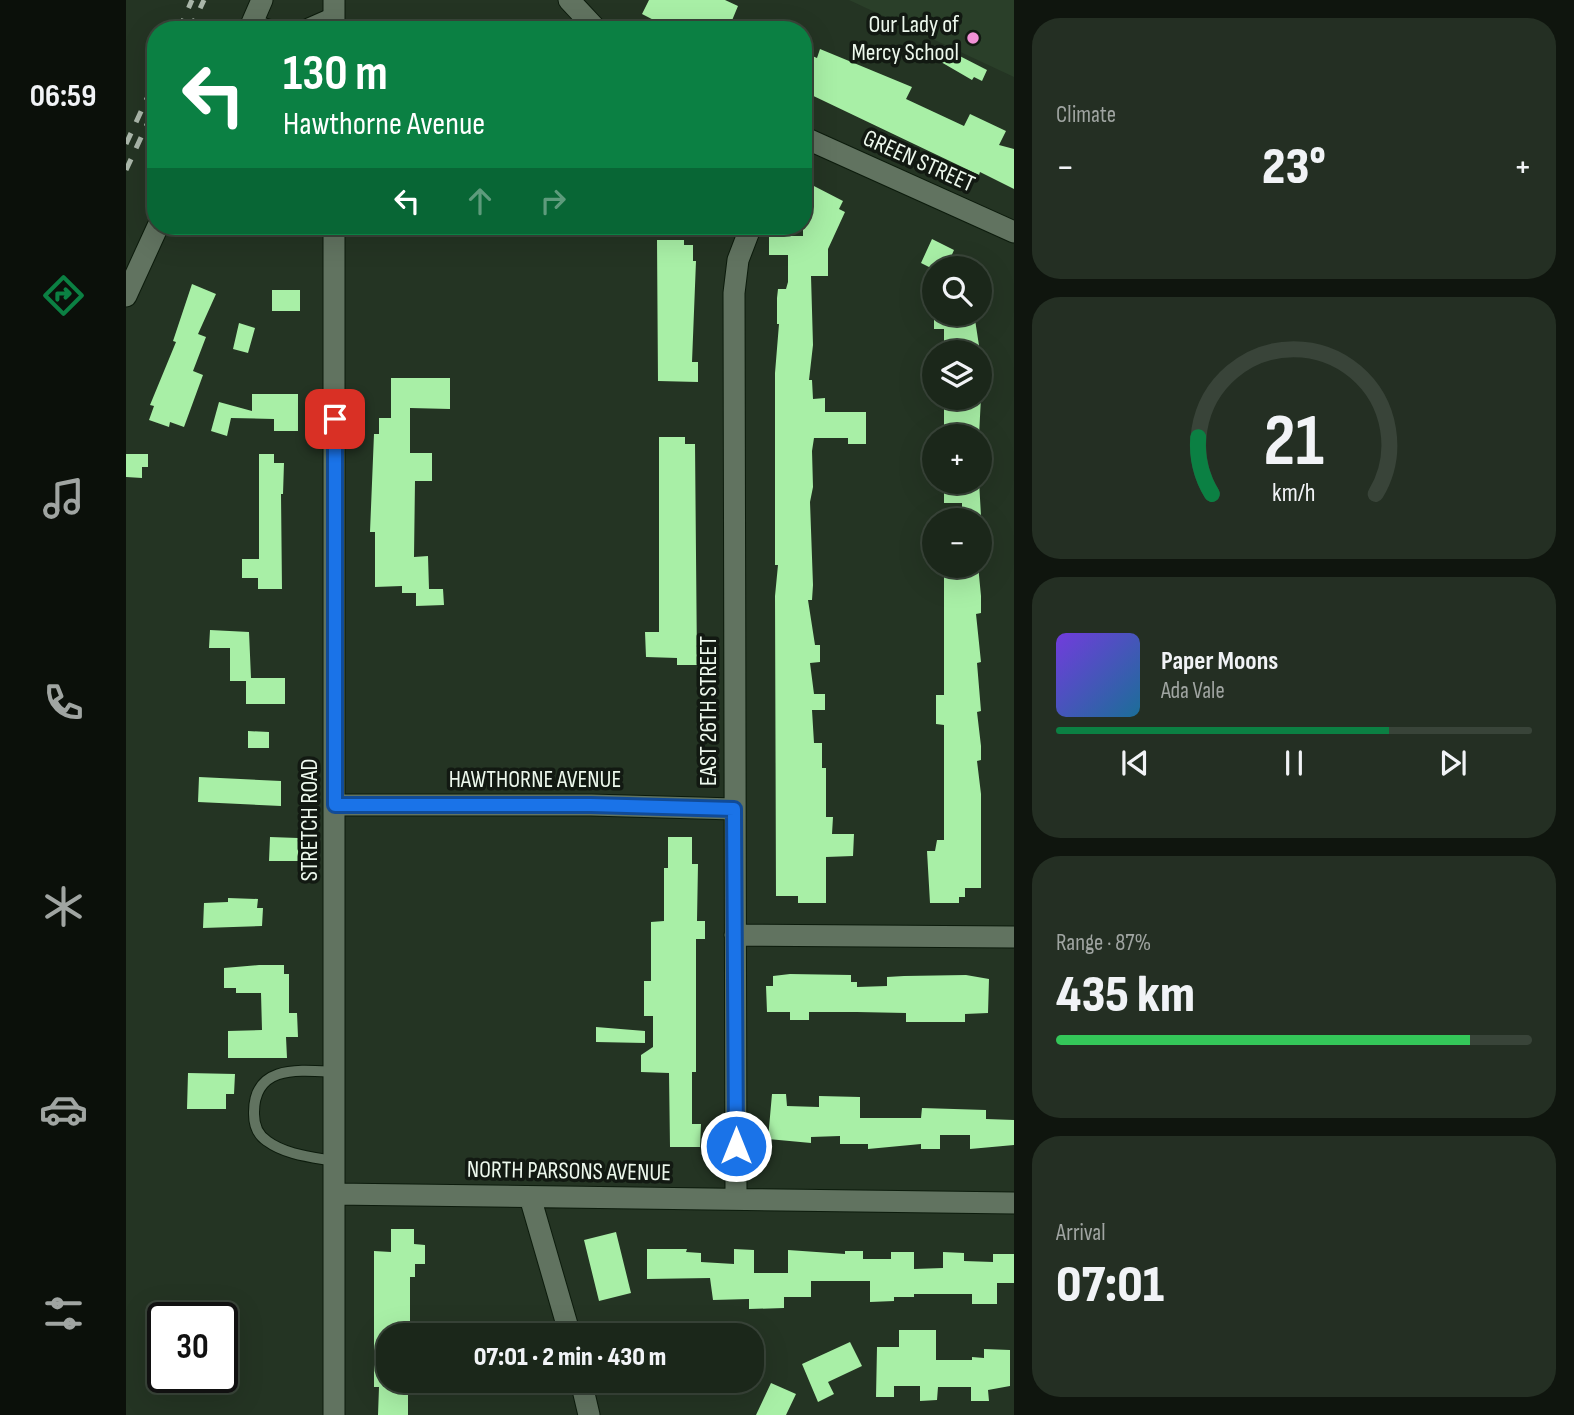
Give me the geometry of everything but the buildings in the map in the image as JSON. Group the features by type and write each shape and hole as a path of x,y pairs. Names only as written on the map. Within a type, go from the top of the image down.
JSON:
{"street":[{"path":"253,21 262,0"},
{"path":"569,0 589,21"},
{"name":"GREEN STREET","path":"812,141 1014,232"},
{"path":"126,296 154,235"},
{"name":"STRETCH ROAD","path":"334,235 334,1415"},
{"name":"EAST 26TH STREET","path":"736,1199 734,293 738,260 748,235"},
{"name":"HAWTHORNE AVENUE","path":"335,805 591,805 734,809"},
{"path":"735,935 1014,937"},
{"name":"NORTH PARSONS AVENUE","path":"334,1194 1014,1203"},
{"path":"530,1197 567,1323"},
{"path":"584,1393 589,1415"}],"lane":[{"path":"315,21 334,14"},
{"path":"334,1161 293,1152 268,1142 257,1129 254,1103 264,1082 278,1074 289,1070 335,1072"}],"shaded area":[{"name":"Our Lady of Mercy School","path":"849,0 1014,0 1014,77"}],"railway":[{"path":"183,21 192,0"},
{"path":"194,21 204,0"},
{"path":"126,144 147,98"},
{"path":"126,170 147,124"}],"place":[{"name":"Our Lady of Mercy School","path":"973,38"}],"route":[{"path":"335,419 335,805 591,805 734,809 736,1146"}]}
